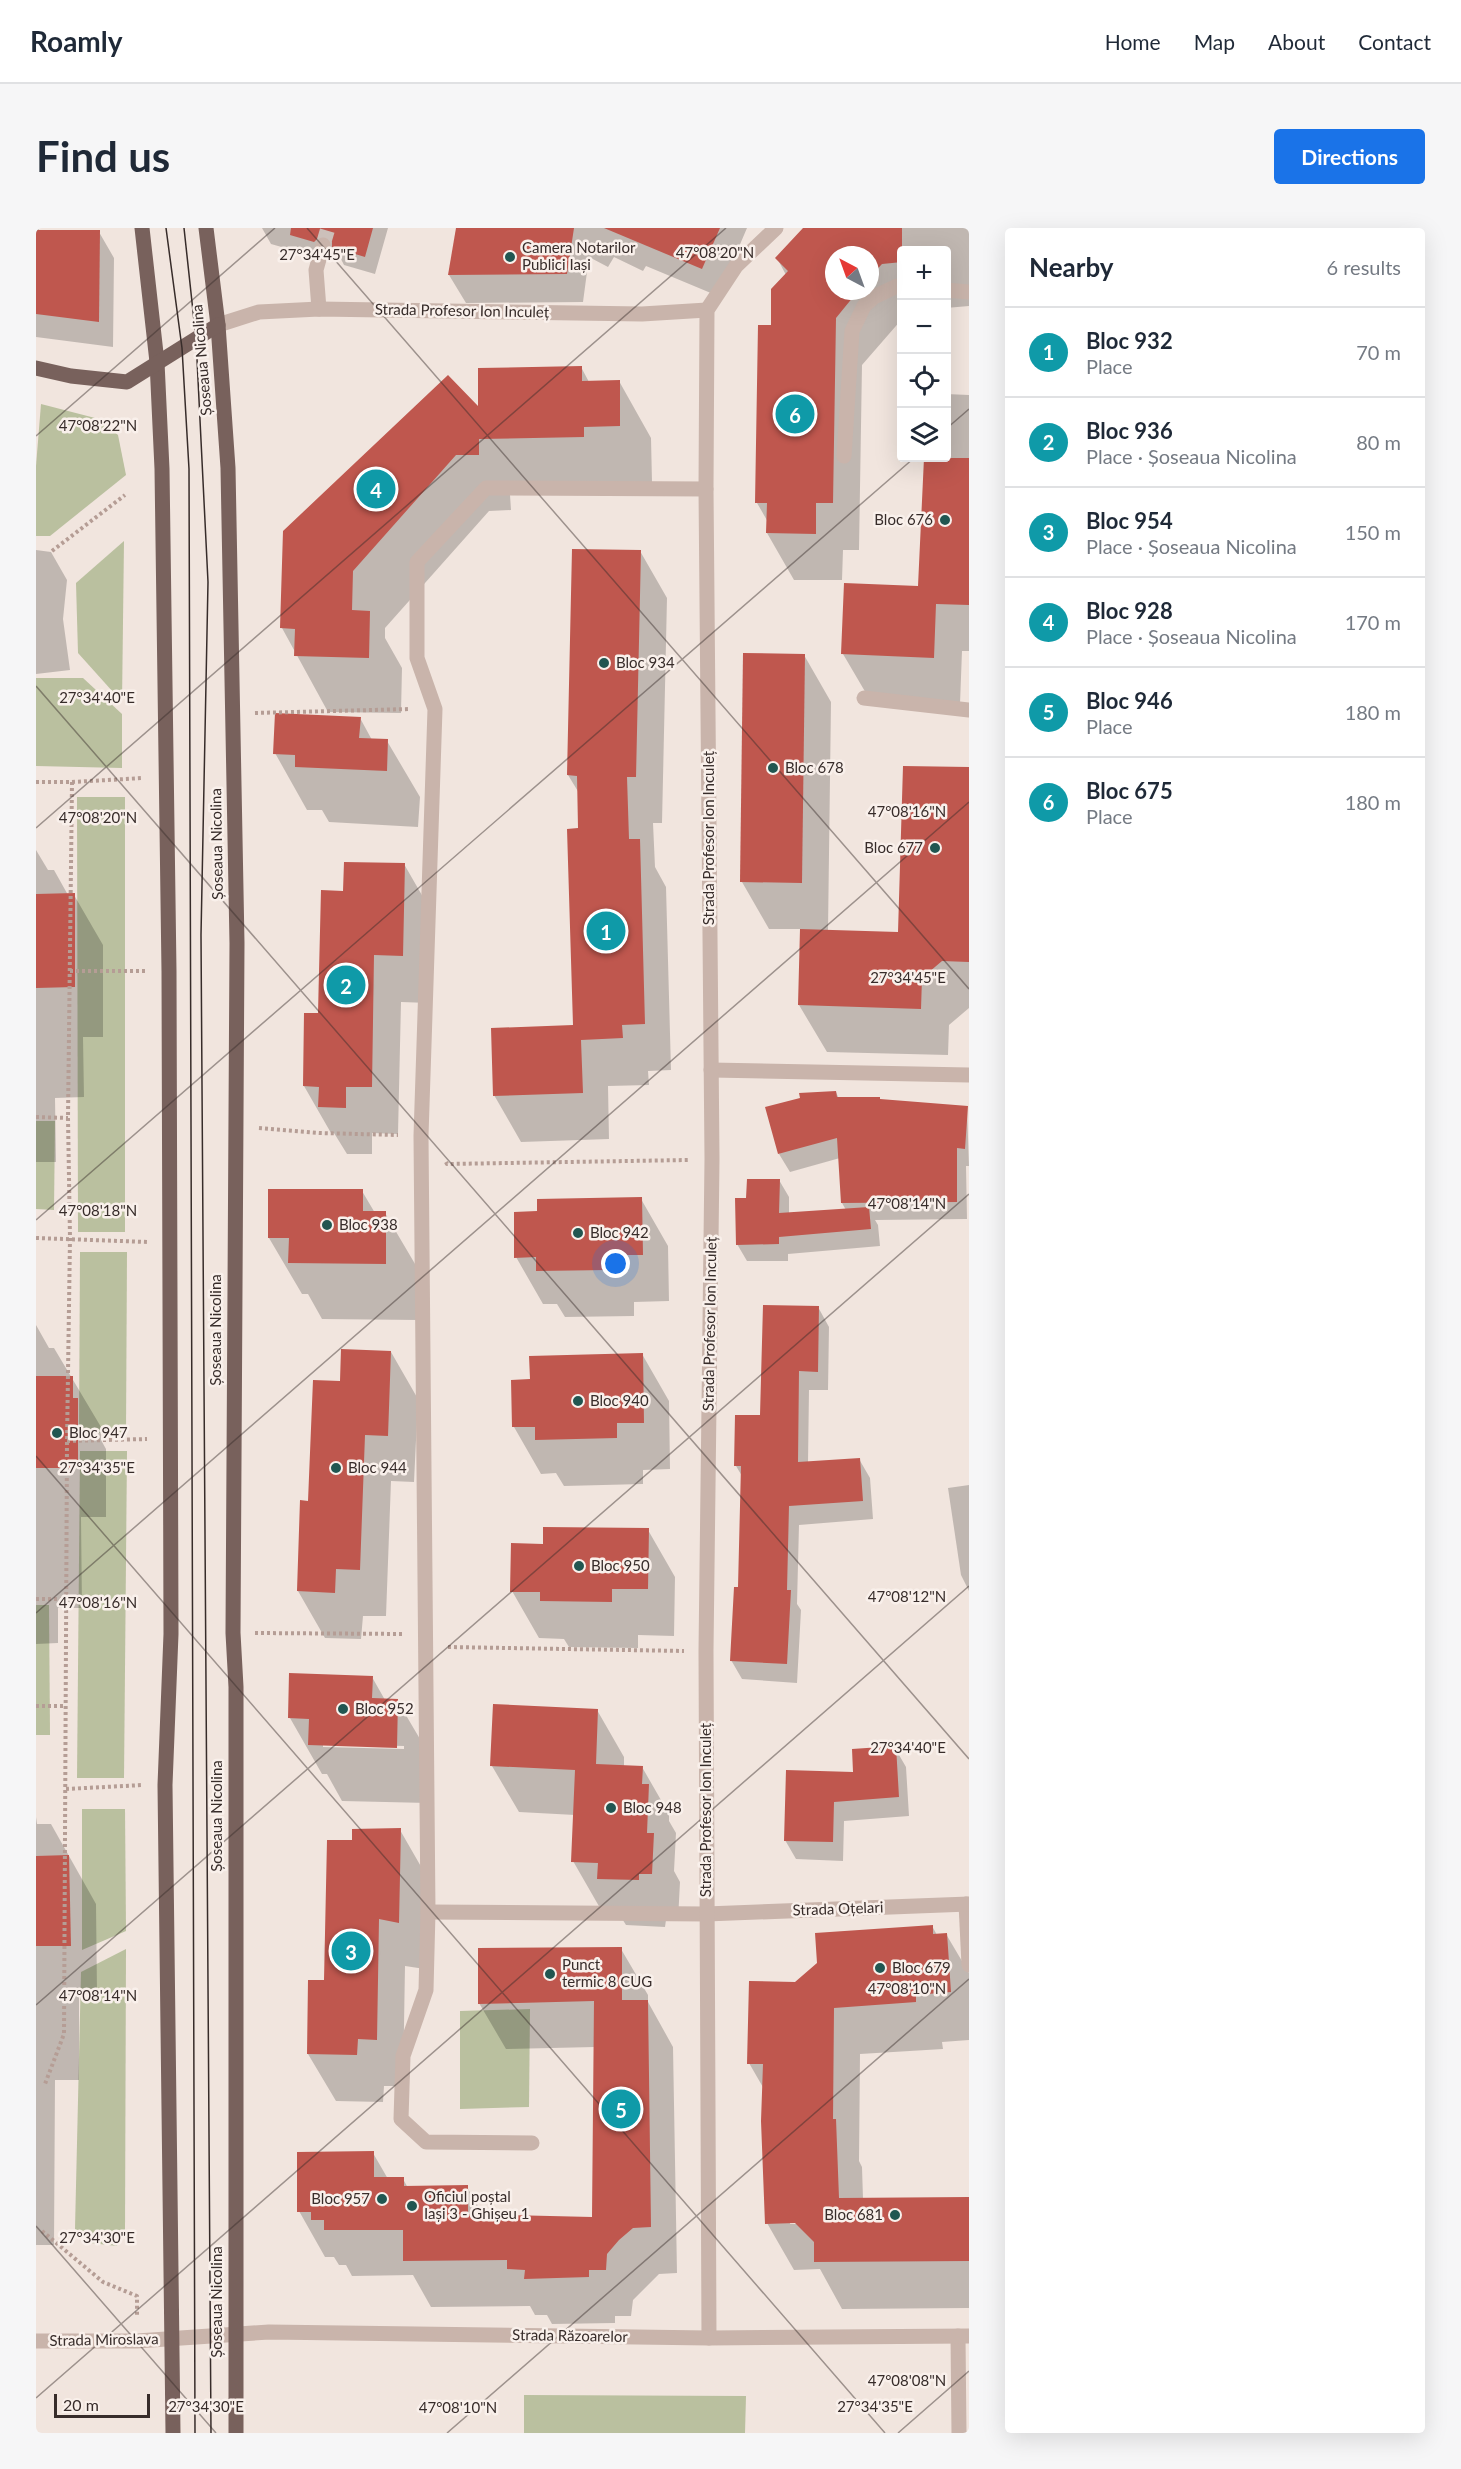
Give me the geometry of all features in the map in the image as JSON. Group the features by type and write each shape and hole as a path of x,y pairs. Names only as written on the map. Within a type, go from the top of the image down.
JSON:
{"main road":[{"path":"142,228 157,362 162,469 169,971 171,1634 165,1785 172,2433"},
{"name":"Șoseaua Nicolina","path":"206,228 218,325 228,468 237,943 234,1126 233,1633 236,1687 236,2433"},
{"path":"36,368 71,376 127,382 218,325"}],"street":[{"path":"707,310 736,266 776,228"},
{"path":"319,309 316,270 323,245"},
{"path":"844,456 852,331 864,306 874,297 897,286"},
{"path":"951,290 969,292"},
{"name":"Strada Profesor Ion Inculeț","path":"218,325 259,312 319,309 642,314 707,310 706,489 712,1160 706,1651 709,2338"},
{"path":"532,2143 426,2142 401,2119 403,2056 426,1990 428,1912 421,1136 435,709 417,658 417,562 486,488 706,489"},
{"path":"864,698 969,710"},
{"path":"711,1070 969,1075"},
{"path":"968,1904 969,1965"},
{"name":"Strada Oțelari","path":"428,1912 706,1914 968,1904"},
{"name":"Strada Răzoarelor","path":"172,2339 269,2331 709,2338 963,2336"},
{"path":"959,2433 963,2336"},
{"name":"Strada Miroslava","path":"36,2341 172,2339"}],"path":[{"path":"52,551 125,495"},
{"path":"232,714 435,709"},
{"path":"36,782 166,777"},
{"path":"45,2084 64,2034 70,1238 68,1118 72,782"},
{"path":"70,971 169,971"},
{"path":"36,1117 68,1118"},
{"path":"234,1126 319,1133 421,1136 447,1164 712,1160"},
{"path":"36,1238 170,1244"},
{"path":"67,1441 130,1441 170,1436"},
{"path":"36,1599 66,1599"},
{"path":"233,1633 427,1634 443,1647 706,1651"},
{"path":"36,1706 65,1706"},
{"path":"66,1789 165,1785"},
{"path":"42,2231 103,2282 137,2296 137,2341"}],"green space":[{"path":"41,404 99,419 118,435 126,475 50,536 36,536 36,466"},
{"path":"124,541 122,702 78,653 76,583"},
{"path":"36,678 83,678 122,714 122,768 36,766"},
{"path":"77,797 125,797 125,1232 78,1232"},
{"path":"36,1121 55,1121 54,1210 36,1209"},
{"path":"80,1252 127,1252 126,1433 79,1433"},
{"path":"80,1451 127,1451 124,1778 77,1778"},
{"path":"36,1605 49,1605 50,1735 36,1735"},
{"path":"82,1809 125,1809 126,1931 82,1950"},
{"path":"126,1949 125,2231 117,2246 91,2243 75,2229 81,1972"},
{"path":"530,2009 529,2107 460,2109 460,2011"},
{"path":"524,2395 746,2396 745,2433 524,2433"}],"building":[{"path":"291,228 373,228 365,257 332,247 332,242 326,236 320,236 314,242 290,235"},
{"name":"Camera Notarilor Publici Iași","path":"456,228 574,228 567,274 448,275"},
{"path":"604,228 720,228 702,269"},
{"path":"803,228 902,228 902,246 897,246 897,262 882,264 879,267 879,246 825,246 825,300 851,300 836,318 833,503 816,503 816,534 766,533 767,503 755,503 758,325 771,325 771,289 788,271 775,258"},
{"path":"36,230 100,230 99,322 36,314"},
{"path":"582,366 582,381 620,380 620,426 584,427 584,437 479,439 479,455 456,455 353,571 352,610 370,611 369,658 294,656 295,629 280,628 283,531 448,375 478,406 478,368"},
{"name":"Bloc 676","path":"951,458 969,458 969,605 936,604 934,658 841,654 844,583 918,586 924,462 951,462"},
{"path":"572,549 641,550 636,777 627,777 629,839 640,839 645,1024 622,1025 623,1038 581,1040 583,1093 493,1096 491,1028 573,1025 567,829 578,828 577,776 567,775"},
{"name":"Bloc 678","path":"743,653 805,654 802,883 740,882"},
{"path":"275,713 361,717 359,738 388,739 387,771 295,767 295,755 273,754"},
{"name":"Bloc 677","path":"903,766 969,767 969,962 942,961 922,978 921,1009 798,1005 800,929 898,932"},
{"path":"344,862 405,863 403,956 374,955 372,1087 346,1087 346,1108 318,1107 319,1087 303,1086 304,1013 318,1013 321,890 343,891"},
{"path":"75,893 75,987 36,988 36,894"},
{"path":"836,1091 837,1097 880,1097 880,1099 968,1106 965,1149 957,1148 957,1202 841,1203 837,1138 778,1154 765,1107 800,1098 799,1093"},
{"path":"747,1179 780,1179 779,1213 869,1207 871,1229 779,1237 779,1244 736,1245 735,1198 746,1198"},
{"name":"Bloc 938","path":"268,1189 363,1189 363,1211 386,1211 386,1264 288,1263 289,1238 268,1238"},
{"name":"Bloc 942","path":"642,1197 643,1255 608,1255 608,1270 536,1271 536,1257 514,1258 514,1212 537,1211 537,1199"},
{"path":"763,1305 819,1306 818,1372 799,1371 798,1462 860,1458 863,1501 789,1506 787,1590 791,1590 787,1664 730,1661 734,1587 738,1587 741,1466 734,1466 735,1415 760,1415"},
{"name":"Bloc 944","path":"341,1349 391,1351 388,1436 365,1435 360,1570 336,1569 335,1593 297,1591 300,1500 308,1501 313,1380 340,1381"},
{"name":"Bloc 940","path":"643,1353 644,1423 617,1423 617,1438 535,1440 535,1427 512,1427 511,1380 530,1379 529,1356"},
{"name":"Bloc 947","path":"36,1376 73,1376 73,1398 78,1398 78,1468 36,1468"},
{"name":"Bloc 950","path":"543,1527 649,1528 648,1589 612,1589 612,1602 540,1601 540,1592 510,1592 511,1543 543,1544"},
{"name":"Bloc 952","path":"289,1673 373,1676 372,1698 398,1699 397,1748 308,1745 309,1719 288,1718"},
{"name":"Bloc 948","path":"493,1704 598,1709 596,1764 643,1766 642,1784 649,1784 647,1833 654,1833 652,1874 639,1874 639,1880 597,1879 598,1863 571,1862 575,1770 490,1766"},
{"path":"896,1746 899,1797 834,1802 833,1842 784,1841 786,1770 853,1772 852,1749"},
{"path":"401,1828 399,1923 379,1919 377,2040 358,2039 357,2055 307,2054 308,1980 324,1980 327,1840 352,1840 352,1829"},
{"path":"69,1855 71,1946 36,1946 36,1856"},
{"path":"933,1925 933,1934 947,1933 951,1992 916,1995 916,2002 834,2008 833,2119 836,2119 839,2198 969,2197 969,2261 814,2262 814,2242 795,2223 765,2224 761,2121 763,2064 747,2064 749,1981 795,1982 817,1963 815,1933"},
{"path":"622,1947 622,2000 648,2000 651,2227 633,2228 619,2240 607,2254 606,2270 589,2270 589,2277 524,2279 525,2270 507,2269 507,2260 403,2261 403,2230 324,2230 324,2220 311,2220 311,2212 297,2212 297,2152 374,2151 374,2177 404,2177 404,2186 468,2185 468,2214 592,2217 594,2001 478,2004 478,1948"}],"tunnel":[{"path":"323,245 328,228"}],"tram line":[{"path":"166,228 182,348 189,469 195,2433"},
{"path":"184,228 196,339 208,582 201,935 211,2433"}],"place":[{"name":"Camera Notarilor Publici Iași","path":"510,257"},
{"name":"Bloc 675","path":"795,414"},
{"name":"Bloc 928","path":"376,489"},
{"name":"Bloc 676","path":"945,520"},
{"name":"Bloc 934","path":"604,663"},
{"name":"Bloc 678","path":"773,768"},
{"name":"Bloc 677","path":"935,848"},
{"name":"Bloc 932","path":"606,931"},
{"name":"Bloc 936","path":"346,985"},
{"name":"Bloc 938","path":"327,1225"},
{"name":"Bloc 942","path":"578,1233"},
{"name":"Bloc 940","path":"578,1401"},
{"name":"Bloc 947","path":"57,1433"},
{"name":"Bloc 944","path":"336,1468"},
{"name":"Bloc 950","path":"579,1566"},
{"name":"Bloc 952","path":"343,1709"},
{"name":"Bloc 948","path":"611,1808"},
{"name":"Bloc 954","path":"351,1951"},
{"name":"Bloc 679","path":"880,1968"},
{"name":"Punct termic 8 CUG","path":"550,1974"},
{"name":"Bloc 946","path":"621,2109"},
{"name":"Bloc 957","path":"382,2199"},
{"name":"Oficiul poștal Iași 3 - Ghișeu 1","path":"412,2206"},
{"name":"Bloc 681","path":"895,2215"}]}
